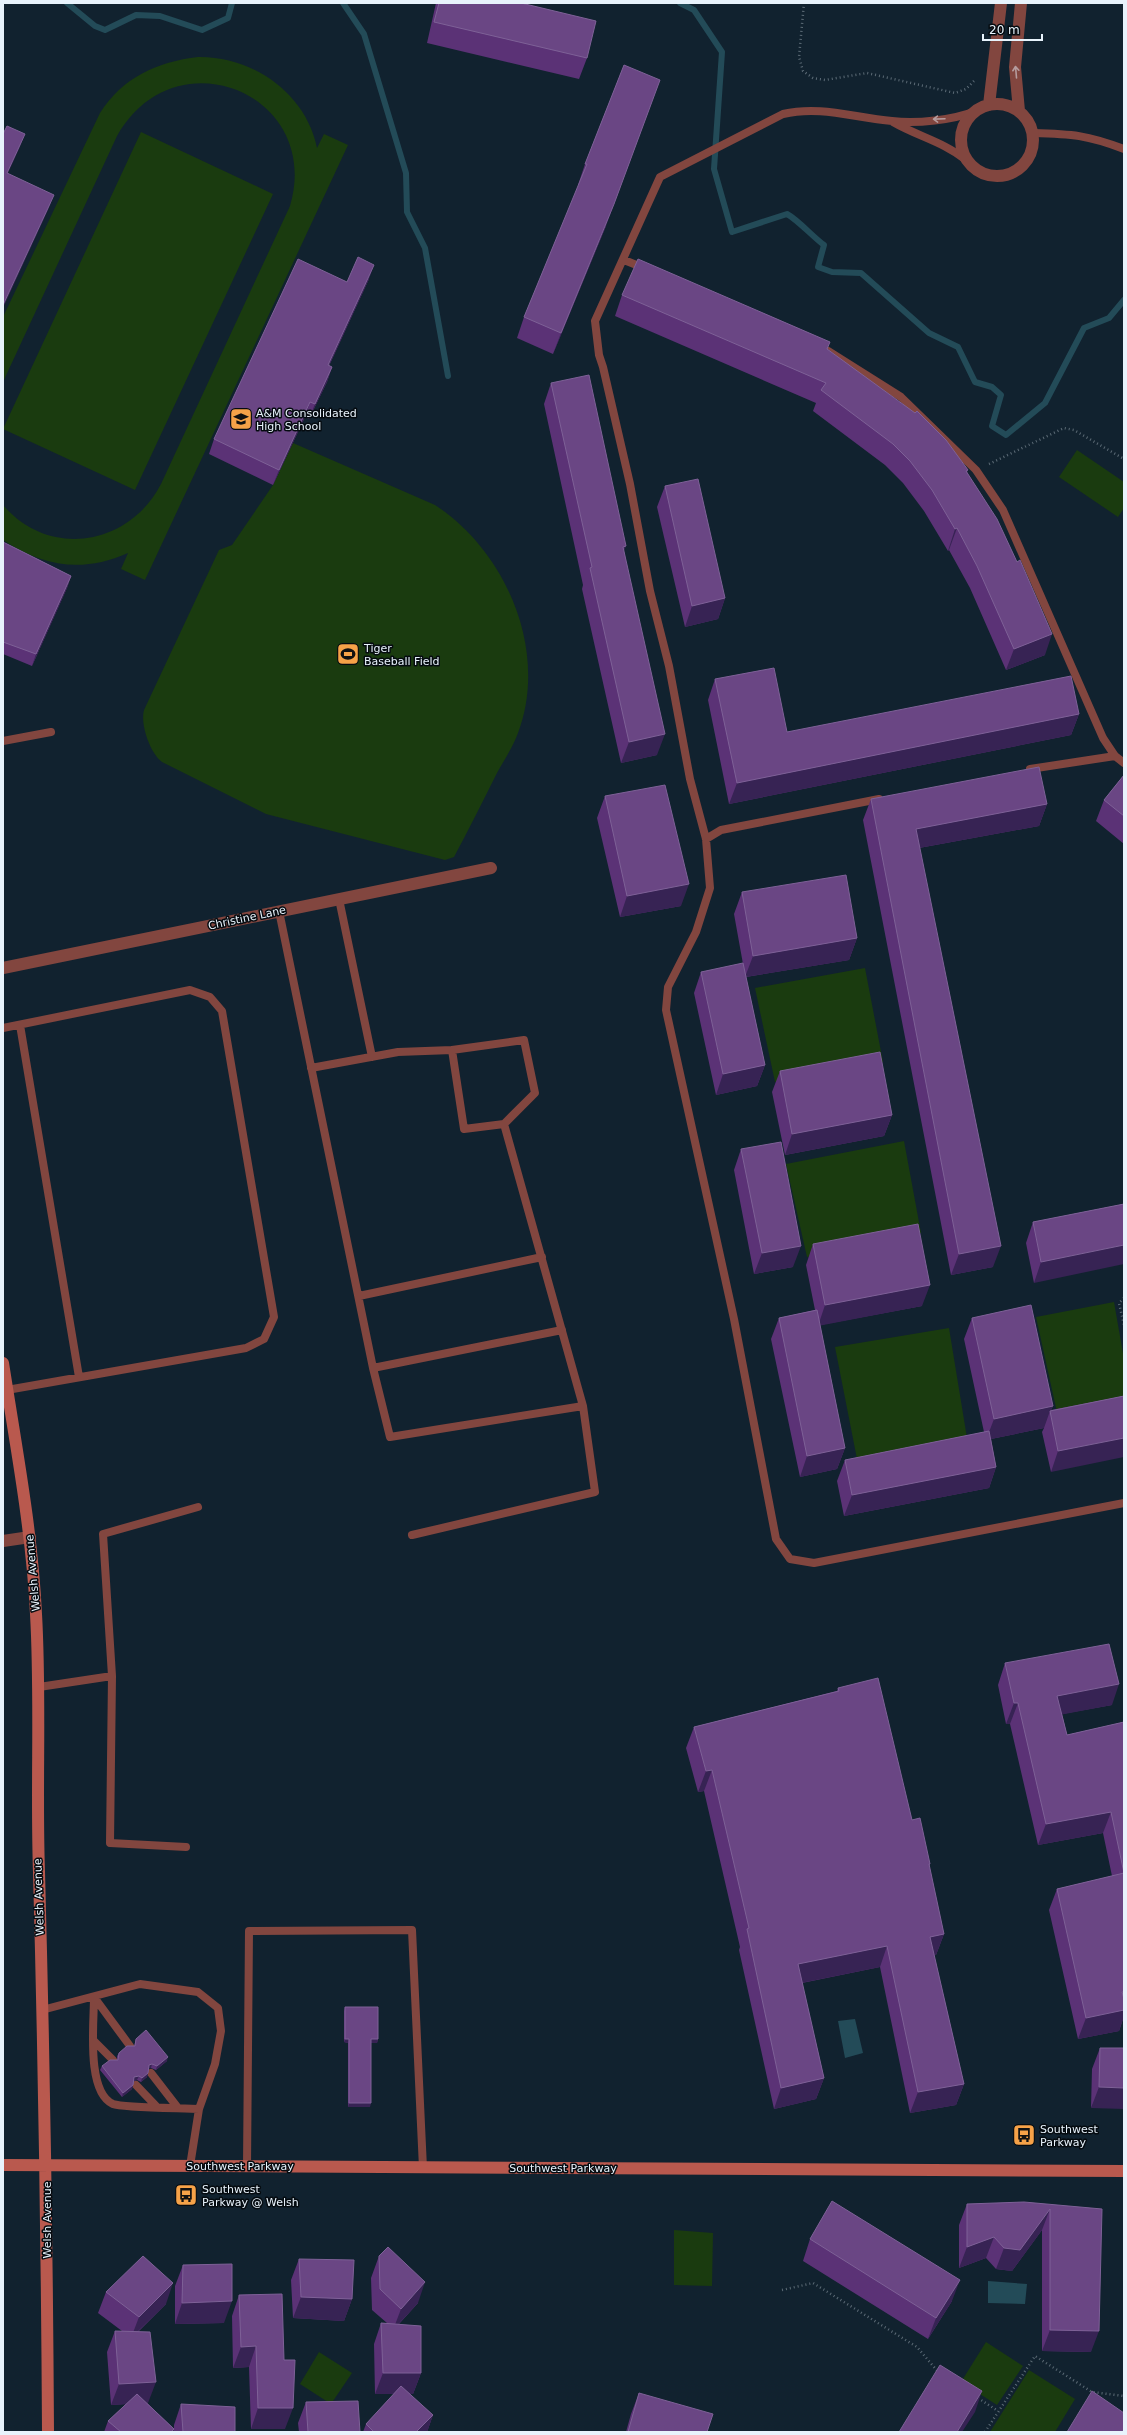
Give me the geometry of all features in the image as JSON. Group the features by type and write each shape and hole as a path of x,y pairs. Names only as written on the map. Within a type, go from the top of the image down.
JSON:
{"main road":[{"name":"Welsh Avenue","path":"3,1364 30,1537 36,1613 39,1687 37,1824 46,2165 48,2432"},
{"name":"Southwest Parkway","path":"3,2164 423,2168 1124,2171"}],"street":[{"path":"989,105 1001,3"},
{"path":"1018,111 1015,67 1021,3"},
{"path":"989,105 1010,106 1018,111 1025,117 1033,133 1031,155 1025,165 1005,176 994,177 983,174 966,160 962,149 962,133 968,118 976,111 989,105"},
{"name":"Christine Lane","path":"3,968 491,868"},
{"path":"3,1540 30,1537"}],"lane":[{"path":"976,111 952,118 892,122 825,110 801,110 783,114 660,177 624,260 607,290 595,321 598,350 630,484 650,591 669,666 690,779 706,839 710,888 696,932 668,987 666,1010 732,1311 776,1539 790,1559 814,1563 1124,1503"},
{"path":"892,122 914,134 954,149 966,160"},
{"path":"1033,133 1075,134 1094,138 1124,150"},
{"path":"624,260 650,271"},
{"path":"822,348 901,397 976,470 1003,510 1103,738 1115,756 1124,763"},
{"path":"3,741 51,732"},
{"path":"1023,770 1115,756"},
{"path":"706,839 721,830 892,796"},
{"path":"339,899 372,1057"},
{"path":"279,912 358,1296 390,1437 583,1406"},
{"path":"3,1028 190,990 210,997 222,1011 274,1316 264,1339 246,1348 7,1390"},
{"path":"20,1025 79,1377"},
{"path":"311,1068 398,1052 452,1050 524,1040 535,1093 504,1124 464,1129 452,1050"},
{"path":"412,1535 595,1492 583,1406 504,1124"},
{"path":"358,1296 542,1257"},
{"path":"374,1368 562,1330"},
{"path":"186,1847 110,1843 112,1676 103,1534 198,1508"},
{"path":"39,1687 112,1676"},
{"path":"247,2166 249,1931 412,1930 423,2168"},
{"path":"42,2010 140,1984 198,1992 218,2008 221,2031 215,2064 199,2108 190,2166"},
{"path":"94,1997 95,2074 100,2094 114,2104 199,2108"},
{"path":"94,1997 130,2046"},
{"path":"94,2041 113,2060"},
{"path":"151,2073 178,2108"},
{"path":"136,2085 156,2106"}],"path":[{"path":"804,3 799,57 803,71 812,78 825,80 867,73 955,93 966,89 976,79 980,79"},
{"path":"976,470 1064,428 1074,430 1124,459"},
{"path":"1124,1298 1119,1303 1124,1325"},
{"path":"782,2290 813,2283 917,2346 937,2372 943,2376"},
{"path":"985,2432 998,2410 1035,2356 1092,2392 1124,2396"},
{"path":"974,2395 998,2410"}],"green space":[{"path":"198,57 218,58 238,63 256,71 274,82 289,95 301,110 311,128 317,148 324,134 348,145 145,580 121,569 128,553 95,563 79,565 49,561 18,549 3,540 3,505 22,522 43,533 65,538 87,538 109,532 129,521 147,505 161,484 290,206 294,167 285,133 265,107 238,90 206,83 173,88 142,105 117,136 3,382 3,317 100,113 109,100 130,81 142,73 155,67 183,59"},
{"path":"141,132 273,194 135,490 3,429"},
{"name":"Tiger Baseball Field","path":"293,443 435,505 460,525 482,548 501,576 515,606 524,637 528,669 526,702 514,743 454,857 445,860 266,814 162,762 154,752 147,738 143,723 144,710 219,550 232,545 273,485"},
{"path":"1077,450 1124,482 1124,508 1118,517 1059,477"},
{"path":"865,968 883,1062 775,1082 755,988"},
{"path":"904,1141 921,1233 807,1257 786,1164"},
{"path":"1114,1302 1124,1359 1124,1403 1058,1417 1036,1317"},
{"path":"949,1328 967,1438 857,1459 835,1347"},
{"path":"674,2230 713,2233 712,2286 674,2285"},
{"path":"986,2342 1023,2366 997,2405 961,2382"},
{"path":"319,2352 352,2373 331,2404 300,2384"},
{"path":"1029,2370 1075,2399 1055,2432 990,2432"}],"water":[{"path":"855,2019 863,2053 845,2058 838,2021"},
{"path":"988,2281 1027,2284 1025,2304 988,2303"}],"building":[{"path":"439,3 521,3 596,21 587,58 434,22"},
{"path":"624,65 660,80 614,204 561,333 524,317 587,164 585,164"},
{"path":"7,126 25,134 7,173 54,195 3,305 3,134"},
{"path":"358,257 374,265 328,365 332,367 315,404 310,402 279,470 214,439 298,259 347,282"},
{"path":"638,259 830,342 827,349 915,413 917,411 946,440 968,470 966,471 997,519 1017,562 1020,560 1052,634 1014,649 977,566 957,528 955,529 932,490 910,461 893,444 821,390 826,383 622,295"},
{"path":"589,375 626,546 623,547 665,734 629,742 551,383"},
{"path":"698,479 725,598 692,606 665,486"},
{"path":"3,542 71,576 36,654 3,642"},
{"path":"774,668 787,732 1071,676 1079,714 737,783 715,679"},
{"path":"1039,767 1047,804 916,829 1001,1246 959,1254 871,799"},
{"path":"1124,775 1124,816 1104,800"},
{"path":"665,785 689,884 627,896 605,796"},
{"path":"846,875 857,938 753,956 742,892"},
{"path":"743,963 765,1065 723,1074 701,972"},
{"path":"880,1052 892,1115 792,1134 780,1071"},
{"path":"781,1142 801,1246 762,1253 741,1149"},
{"path":"1124,1204 1124,1245 1041,1262 1033,1222"},
{"path":"918,1224 930,1285 825,1305 813,1244"},
{"path":"1031,1305 1053,1406 994,1419 972,1318"},
{"path":"817,1310 845,1448 807,1456 779,1318"},
{"path":"1124,1396 1124,1438 1058,1451 1050,1411"},
{"path":"989,1431 996,1467 852,1495 845,1460"},
{"path":"1109,1644 1119,1684 1057,1696 1067,1735 1124,1722 1124,1873 1111,1812 1046,1824 1018,1703 1014,1703 1005,1663"},
{"path":"878,1678 912,1820 920,1818 930,1864 944,1934 930,1937 964,2084 918,2092 887,1946 798,1964 824,2078 781,2088 747,1929 749,1928 712,1770 706,1771 694,1727 839,1691 838,1688"},
{"path":"1124,1873 1124,1992 1122,1992 1124,1999 1124,2010 1086,2018 1057,1889"},
{"path":"345,2007 378,2007 378,2039 371,2039 371,2103 349,2103 349,2039 345,2039"},
{"path":"146,2030 168,2057 157,2066 152,2064 149,2065 148,2073 142,2078 139,2076 134,2077 133,2085 123,2093 102,2066 110,2060 118,2060 119,2053 127,2046 135,2046 136,2039"},
{"path":"1100,2048 1124,2048 1124,2088 1099,2087"},
{"path":"832,2201 960,2280 936,2318 810,2239"},
{"path":"1024,2202 1102,2209 1099,2331 1050,2330 1050,2209 1020,2250 1004,2248 994,2237 967,2247 967,2204"},
{"path":"388,2247 425,2282 401,2309 380,2289 379,2256"},
{"path":"143,2256 173,2283 139,2317 106,2292"},
{"path":"299,2259 354,2260 352,2299 301,2297"},
{"path":"232,2264 232,2301 182,2303 183,2265"},
{"path":"282,2294 284,2360 295,2360 293,2408 258,2408 256,2346 241,2347 239,2295"},
{"path":"381,2323 421,2326 421,2373 383,2373"},
{"path":"115,2331 150,2332 156,2382 119,2384"},
{"path":"940,2365 982,2391 957,2432 899,2432"},
{"path":"401,2386 433,2415 416,2432 374,2432 366,2424"},
{"path":"1092,2391 1124,2413 1124,2429 1122,2432 1067,2432"},
{"path":"639,2393 713,2414 707,2432 628,2432"},
{"path":"137,2394 174,2429 171,2432 121,2432 108,2421"},
{"path":"358,2401 360,2432 308,2432 306,2402"},
{"path":"181,2404 235,2407 235,2432 183,2432"}],"waterway":[{"path":"67,3 95,26 105,30 136,15 160,16 202,30 228,18 232,3"},
{"path":"343,3 364,34 406,173 407,212 425,248 448,376"},
{"path":"680,3 694,10 722,52 714,169 732,232 787,214 801,224 824,245 818,267 832,272 861,273 929,333 958,347 975,382 992,387 1001,395 992,426 1006,435 1045,403 1084,328 1109,318 1124,300"}],"place":[{"name":"A&M Consolidated High School","path":"241,419"},
{"name":"Tiger Baseball Field","path":"348,654"},
{"name":"Southwest Parkway","path":"1024,2135"},
{"name":"Southwest Parkway @ Welsh","path":"186,2195"}]}
